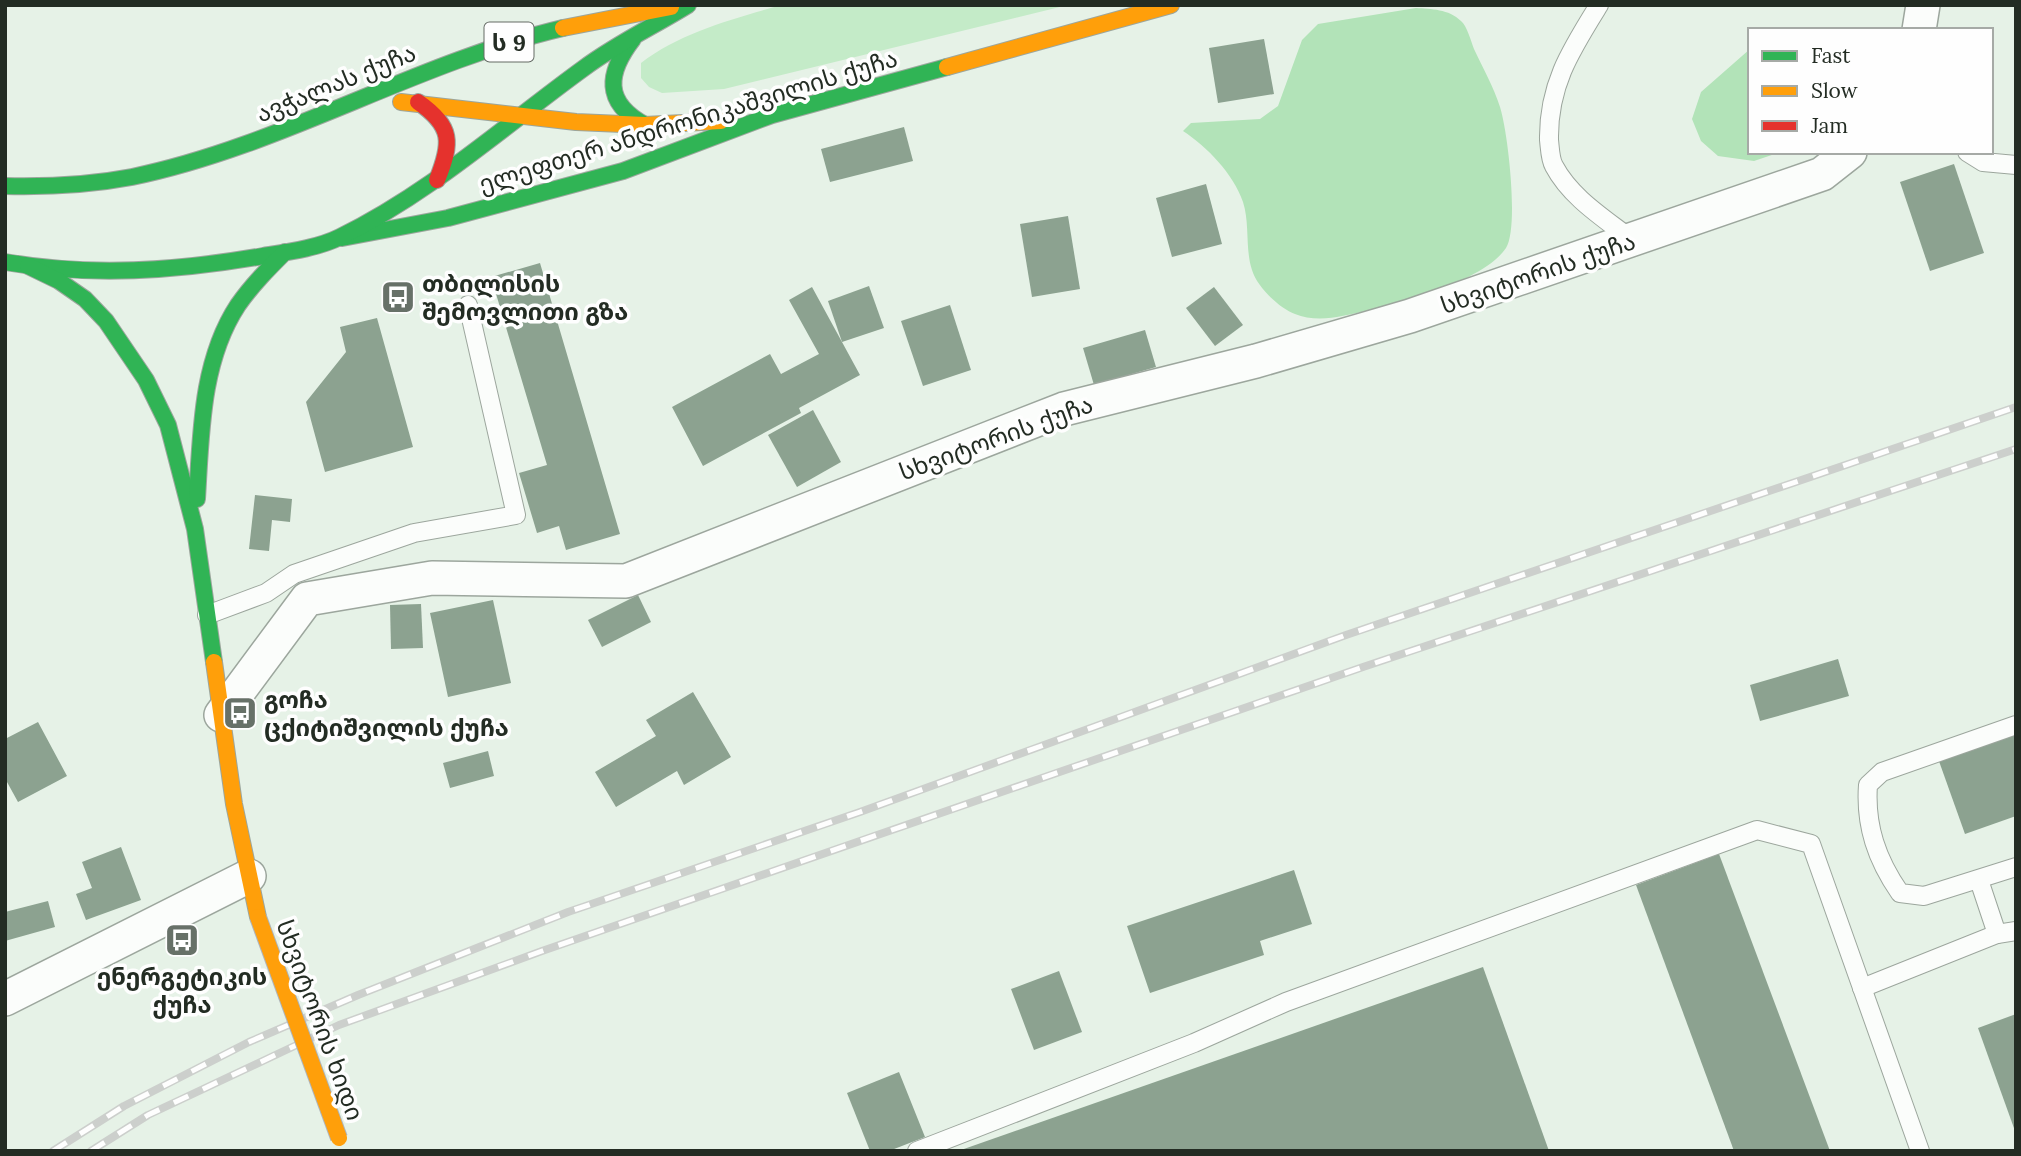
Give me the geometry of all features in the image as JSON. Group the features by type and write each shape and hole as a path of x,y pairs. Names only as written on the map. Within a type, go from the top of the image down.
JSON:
{"main road":[{"name":"ავჭალას ქუჩა","path":"5,186 51,187 163,170 235,148 345,107 452,62 520,39 605,17 681,5"},
{"name":"ს 9","path":"5,262 105,272 157,270 207,266 285,252 338,238 437,180 586,66 688,5"},
{"name":"ელეფთერ ანდრონიკაშვილის ქუჩა","path":"338,238 449,218 623,171 772,114 1171,5"},
{"path":"633,39 615,66 614,87 622,108 632,119 645,125"},
{"path":"418,102 436,113 445,127 447,157 437,180"},
{"path":"345,107 418,102 576,122 645,125 693,124 772,114"},
{"path":"195,529 204,404 218,343 230,317 245,295 263,271 285,252"},
{"path":"28,266 59,281 86,299 106,321 146,380 168,425 195,529 234,804 248,876"},
{"name":"სხვიტორის ხიდი","path":"248,876 258,917 341,1144"}],"street":[{"path":"1919,28 1923,5"},
{"name":"სხვიტორის ქუჩა","path":"221,715 307,599 432,578 626,581 1064,409 1256,361 1410,316 1822,174 1847,154"},
{"path":"5,999 248,876"}],"lane":[{"path":"1599,5 1572,49 1552,98 1549,147 1552,164 1578,199 1632,240"},
{"path":"1971,154 1983,162 2013,163"},
{"path":"207,615 266,593 294,573 414,533 516,515 468,305"},
{"path":"2016,725 1882,772 1868,785 1866,811 1882,867 1900,893 1924,896 2016,867"},
{"path":"917,1151 1194,1043 1286,1002 1757,830 1811,844 1920,1151"},
{"path":"1979,880 1997,934"},
{"path":"1862,988 1997,934 2016,931"}],"green space":[{"path":"781,5 1068,5 724,89 662,93 649,87 641,78 641,63 673,43 708,28"},
{"path":"1416,8 1445,12 1463,23 1498,100 1511,179 1512,221 1506,248 1494,261 1476,273 1431,292 1331,318 1300,316 1282,307 1269,296 1255,277 1250,262 1245,210 1239,191 1210,153 1183,131 1191,123 1260,119 1278,106 1302,40 1318,24"},
{"path":"1748,51 1748,154 1775,154 1754,161 1718,156 1701,141 1692,119 1701,92"}],"building":[{"path":"1264,39 1274,94 1218,103 1209,48"},
{"path":"904,127 913,161 830,182 821,149"},
{"path":"1954,164 1984,253 1930,271 1900,182"},
{"path":"1206,184 1222,244 1172,257 1156,198"},
{"path":"1068,216 1080,289 1032,297 1020,224"},
{"path":"540,263 620,534 566,550 559,526 537,533 519,473 547,465 491,277"},
{"path":"869,286 884,328 842,342 828,301"},
{"path":"812,287 860,375 799,408 801,413 703,466 672,407 770,354 781,374 819,354 789,300"},
{"path":"1214,287 1243,325 1215,346 1186,308"},
{"path":"950,305 971,370 923,386 901,321"},
{"path":"377,318 413,447 325,472 306,402 346,352 340,327"},
{"path":"1145,330 1156,367 1094,385 1083,348"},
{"path":"813,410 841,462 797,487 768,435"},
{"path":"255,495 292,499 290,522 272,520 269,551 249,549"},
{"path":"638,595 651,622 602,647 588,620"},
{"path":"493,600 511,683 448,697 430,613"},
{"path":"421,604 423,648 391,649 390,605"},
{"path":"1838,659 1849,696 1760,721 1750,685"},
{"path":"693,692 731,757 684,785 677,771 616,807 595,772 656,736 646,720"},
{"path":"2016,721 2016,816 1965,834 1935,750"},
{"path":"38,722 67,776 18,802 7,782 5,783 5,739"},
{"path":"488,751 494,776 450,788 443,763"},
{"path":"121,847 141,900 86,920 76,894 92,888 82,862"},
{"path":"1719,854 1830,1151 1734,1151 1636,885"},
{"path":"1294,870 1312,924 1260,941 1264,955 1150,993 1127,926"},
{"path":"48,901 55,927 5,941 5,912"},
{"path":"1483,967 1549,1151 961,1151 961,1150"},
{"path":"1059,971 1082,1032 1034,1050 1011,989"},
{"path":"2016,1014 2016,1131 2015,1131 1978,1028"},
{"path":"899,1072 925,1137 889,1151 870,1151 847,1093"}],"railway":[{"path":"53,1151 124,1106 249,1042 358,995 568,912 860,812 1346,635 2016,407"},
{"path":"91,1151 148,1115 339,1025 542,951 1363,667 2016,449"}],"traffic: fast":[{"path":"5,262 70,270 166,268 282,253 331,241 405,200 466,158 596,59 688,5"},
{"path":"5,186 100,182 187,163 242,146 454,62 563,28"},
{"path":"633,39 618,64 614,86 622,107 645,125"},
{"path":"342,238 448,218 623,171 772,115 947,67"},
{"path":"197,499 205,399 217,350 238,305 285,252"},
{"path":"28,266 59,281 85,299 106,321 146,380 168,425 195,529 214,662"}],"traffic: slow":[{"path":"947,67 1171,5"},
{"path":"563,28 671,7"},
{"path":"401,102 576,122 645,125 721,121"},
{"path":"214,662 234,804 258,917"},
{"path":"258,917 339,1138"}],"traffic: jam":[{"path":"418,102 438,119 446,136 445,156 437,180"}],"place":[{"name":"თბილისის შემოვლითი გზა","path":"398,297"},
{"name":"გოჩა ცქიტიშვილის ქუჩა","path":"240,713"},
{"name":"ენერგეტიკის ქუჩა","path":"182,940"}]}
